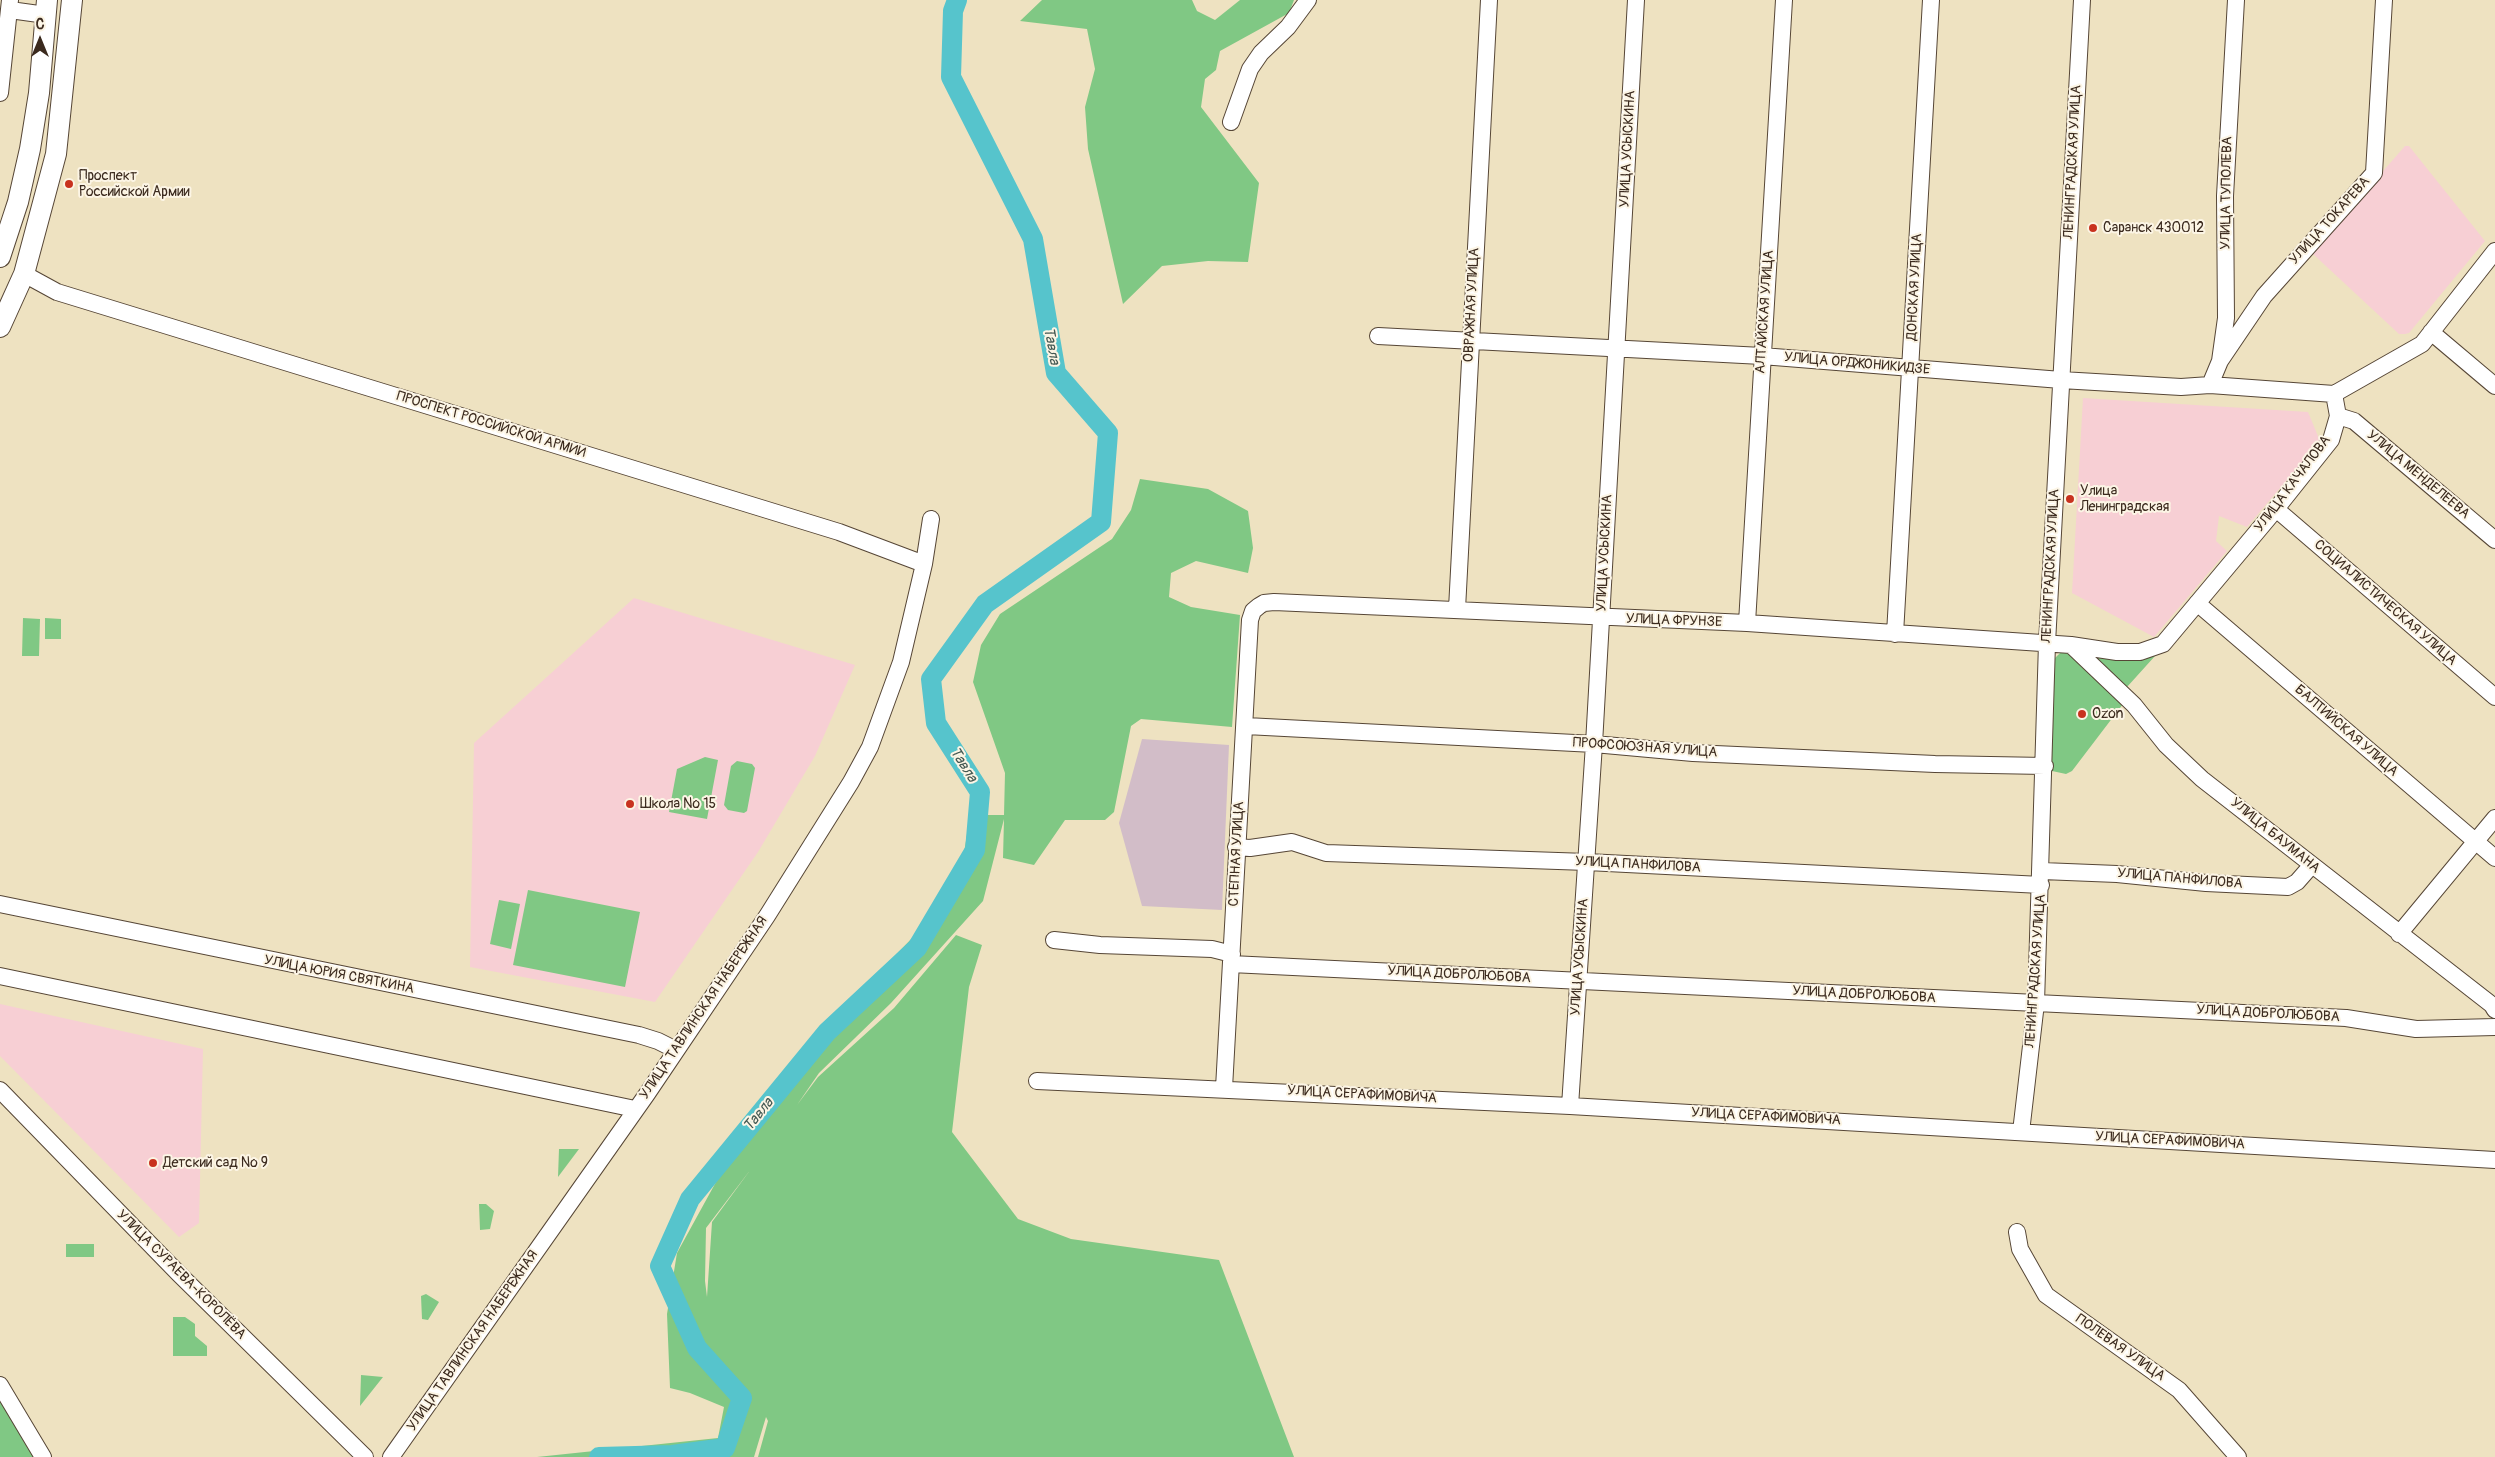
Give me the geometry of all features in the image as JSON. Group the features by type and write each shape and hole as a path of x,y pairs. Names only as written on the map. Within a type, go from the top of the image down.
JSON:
{"main road":[{"path":"0,327 24,274 56,154 72,0"},
{"path":"0,257 18,202 30,150 39,93 47,7"}],"street":[{"path":"1231,122 1250,69 1261,53 1288,27 1308,0"},
{"name":"ОВРАЖНАЯ УЛИЦА","path":"1457,609 1489,0"},
{"name":"УЛИЦА УСЫСКИНА","path":"1570,1106 1587,862 1636,0"},
{"name":"АЛТАЙСКАЯ УЛИЦА","path":"1747,623 1784,0"},
{"name":"ДОНСКАЯ УЛИЦА","path":"1895,634 1931,0"},
{"name":"ЛЕНИНГРАДСКАЯ УЛИЦА","path":"2021,1132 2036,1003 2045,766 2047,643 2082,0"},
{"name":"УЛИЦА ТУПОЛЕВА","path":"2210,385 2220,361 2226,318 2225,196 2236,0"},
{"name":"УЛИЦА ТОКАРЕВА","path":"2220,361 2264,296 2374,173 2384,0"},
{"path":"0,92 10,5 47,7"},
{"path":"2334,394 2422,344 2495,251"},
{"name":"ПРОСПЕКТ РОССИЙСКОЙ АРМИИ","path":"24,274 57,292 839,532 924,564"},
{"path":"2431,332 2495,386"},
{"name":"УЛИЦА ОРДЖОНИКИДЗЕ","path":"1378,336 1762,356 1910,369 2181,388 2210,385 2334,394"},
{"name":"УЛИЦА КАЧАЛОВА","path":"2047,643 2117,652 2140,652 2163,644 2276,510 2331,440 2338,416 2334,394"},
{"name":"УЛИЦА МЕНДЕЛЕЕВА","path":"2338,416 2354,421 2495,540"},
{"name":"СОЦИАЛИСТИЧЕСКАЯ УЛИЦА","path":"2276,510 2495,698"},
{"name":"УЛИЦА ТАВЛИНСКАЯ НАБЕРЕЖНАЯ","path":"391,1457 768,916 870,748 901,662 924,564 931,518"},
{"name":"УЛИЦА ФРУНЗЕ","path":"1250,620 1254,611 1264,603 1457,609 1601,618 1747,623 2047,643"},
{"name":"БАЛТИЙСКАЯ УЛИЦА","path":"2197,603 2495,858"},
{"name":"СТЕПНАЯ УЛИЦА","path":"1224,1088 1232,958 1236,847 1246,726 1250,620"},
{"name":"УЛИЦА БАУМАНА","path":"2071,645 2134,705 2166,745 2202,779 2495,1010"},
{"name":"ПРОФСОЮЗНАЯ УЛИЦА","path":"1246,726 1594,744 1722,754 1936,764 2045,766"},
{"path":"2399,934 2495,818"},
{"name":"УЛИЦА ПАНФИЛОВА","path":"1236,847 1250,848 1292,842 1326,853 2041,878 2117,874 2206,883 2288,887 2297,882 2311,866"},
{"name":"УЛИЦА ЮРИЯ СВЯТКИНА","path":"0,904 639,1035 676,1050"},
{"name":"УЛИЦА ДОБРОЛЮБОВА","path":"1054,940 1100,945 1212,949 1232,958 1578,982 2346,1018 2416,1029 2495,1027"},
{"path":"0,976 635,1109"},
{"name":"УЛИЦА СЕРАФИМОВИЧА","path":"1036,1081 1224,1088 1570,1106 2495,1160"},
{"name":"УЛИЦА СУРАЕВА-КОРОЛЁВА","path":"0,1090 179,1274 364,1457"},
{"name":"ПОЛЕВАЯ УЛИЦА","path":"2017,1232 2020,1250 2046,1295 2179,1390 2238,1457"},
{"path":"0,1385 43,1457"}],"shaded area":[{"path":"2405,146 2409,146 2485,241 2409,333 2399,334 2313,254 2313,251"},
{"path":"2083,398 2308,412 2320,441 2247,527 2219,516 2216,541 2227,551 2154,637 2072,593"},
{"name":"Школа № 15","path":"634,598 855,665 815,756 758,852 655,1002 470,967 474,743"},
{"path":"1142,739 1229,745 1222,910 1142,906 1119,823"},
{"name":"Детский сад № 9","path":"0,1004 203,1049 199,1223 179,1237 0,1056"}],"green space":[{"path":"1042,0 1192,0 1197,11 1215,20 1240,0 1294,0 1289,13 1220,51 1216,70 1205,79 1201,107 1259,183 1248,262 1208,261 1162,266 1123,304 1088,149 1085,107 1095,69 1087,29 1020,21"},
{"path":"1140,479 1208,489 1248,511 1253,548 1248,573 1196,561 1171,573 1169,597 1191,607 1240,615 1232,727 1141,719 1131,726 1114,812 1105,820 1065,820 1034,865 1003,858 1004,819 983,901 891,1003 819,1073 797,1105 818,1077 894,1008 956,935 982,945 969,987 952,1132 1018,1219 1071,1239 1219,1260 1294,1457 758,1457 768,1421 766,1417 754,1457 537,1457 718,1438 724,1407 690,1393 670,1388 667,1314 677,1253 716,1182 782,1072 916,934 957,898 970,815 1004,815 1005,773 973,682 981,645 1000,614 1112,539 1131,510","holes":["751,1169 712,1222 707,1297 705,1281 706,1228"]},
{"path":"23,618 40,619 39,656 22,656"},
{"path":"45,618 61,619 61,639 45,639"},
{"path":"2061,652 2075,655 2123,704 2072,771 2066,774 2052,771 2051,689 2054,659"},
{"path":"2087,652 2142,655 2155,656 2127,687"},
{"path":"705,757 718,760 707,819 669,812 677,769"},
{"path":"737,761 752,764 755,768 747,811 744,813 728,810 724,805 731,766"},
{"path":"528,890 640,912 625,987 513,965"},
{"path":"499,900 520,904 511,949 490,944"},
{"path":"559,1149 579,1149 558,1177"},
{"path":"479,1204 486,1204 494,1211 490,1229 480,1230"},
{"path":"66,1244 94,1244 94,1257 66,1257"},
{"path":"426,1294 439,1302 428,1320 422,1319 421,1296"},
{"path":"173,1317 185,1317 195,1324 195,1336 207,1346 207,1356 173,1356"},
{"path":"361,1375 383,1377 360,1406"},
{"path":"0,1399 34,1457 0,1457"}],"waterway":[{"name":"Тавла","path":"599,1457 672,1455 725,1448 742,1398 697,1348 660,1266 690,1199 827,1032 917,948 975,850 980,792 936,723 931,679 985,604 1101,522 1108,433 1056,373 1033,239 951,77 953,11 957,0"}],"place":[{"name":"Проспект Российской Армии","path":"69,184"},
{"name":"Саранск 430012","path":"2093,228"},
{"name":"Улица Ленинградская","path":"2070,499"},
{"name":"Ozon","path":"2082,714"},
{"name":"Школа № 15","path":"630,804"},
{"name":"Детский сад № 9","path":"153,1163"}]}
